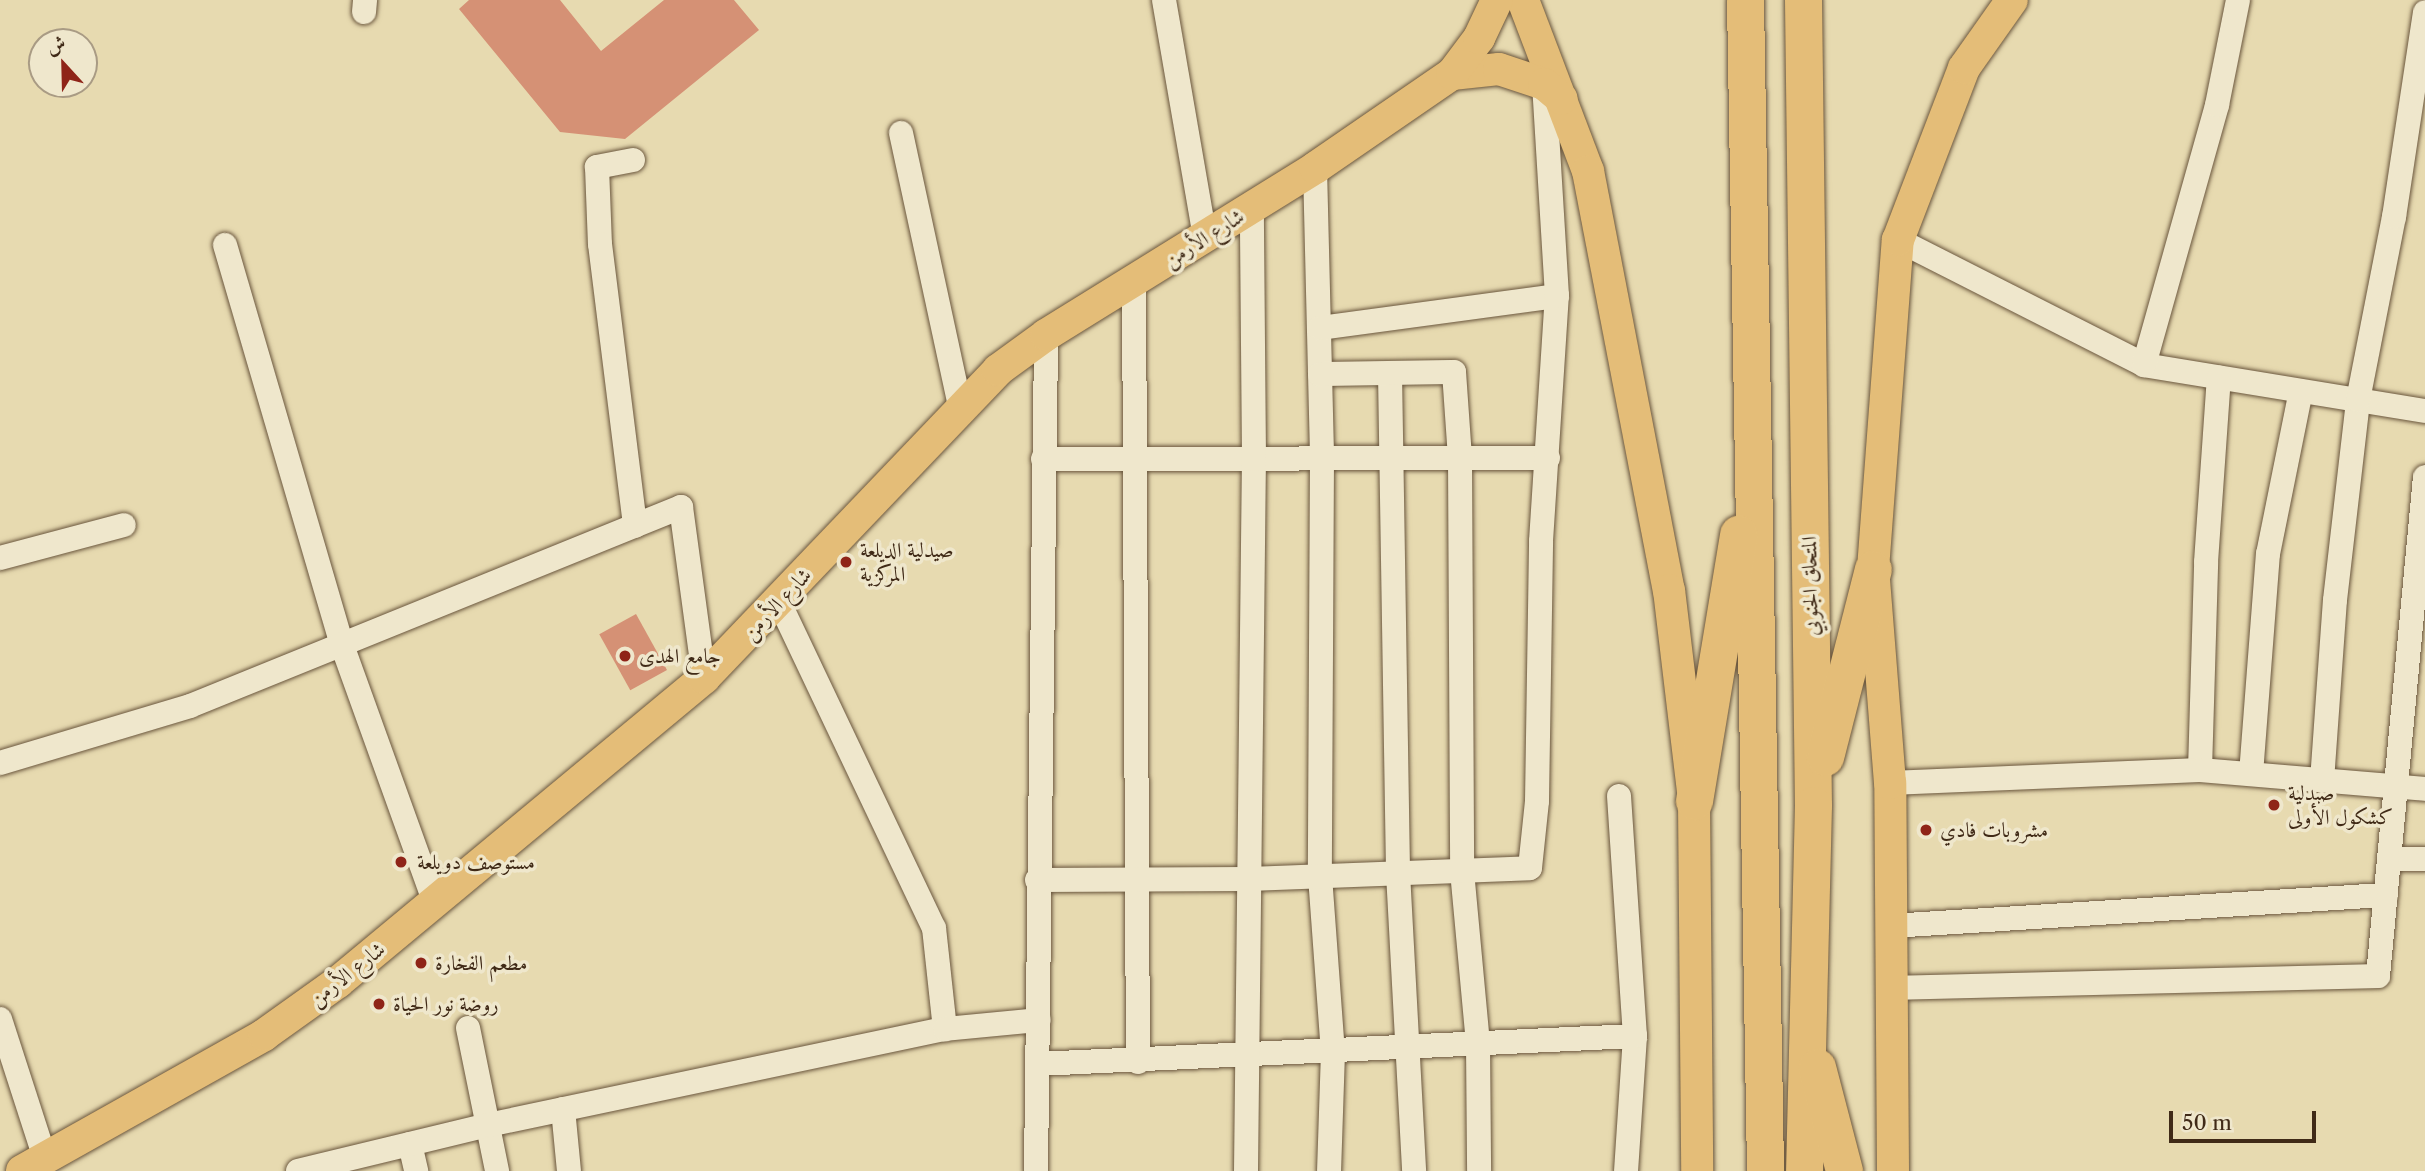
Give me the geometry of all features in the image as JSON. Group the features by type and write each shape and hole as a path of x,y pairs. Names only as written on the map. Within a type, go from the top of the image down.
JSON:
{"highway":[{"path":"1745,0 1765,1171"},
{"name":"المتحلق الجنوبي","path":"1803,0 1813,805 1805,1024 1804,1171"},
{"path":"1695,801 1741,517 1754,464"},
{"path":"1813,805 1873,569"},
{"path":"1805,1024 1844,1171"}],"main road":[{"name":"شارع الأرمن","path":"33,1165 264,1035 435,904 704,678 779,602 960,406 1045,335 1205,239 1452,74 1479,38 1497,0"},
{"path":"1523,0 1553,92 1588,171 1669,590 1695,801 1697,1171"},
{"path":"1893,1171 1889,783 1873,569 1898,240 1964,68 2012,0"},
{"name":"شارع الأرمن","path":"1452,74 1499,69 1553,92"}],"street":[{"path":"1164,0 1205,239"},
{"path":"2144,365 2217,105 2238,0"},
{"path":"2421,0 2425,4"},
{"path":"2322,781 2335,600 2358,400 2393,217 2425,12"},
{"path":"1037,880 1249,879 1530,868 1537,801 1541,541 1557,296 1553,92"},
{"path":"901,133 960,406"},
{"path":"633,160 597,167 600,244 635,526"},
{"path":"1315,168 1322,458 1320,876 1333,1052 1329,1171"},
{"path":"1246,1171 1254,458 1252,208"},
{"path":"1898,240 2144,365 2425,411"},
{"path":"225,245 342,645 435,904"},
{"path":"1133,281 1138,458 1138,1062"},
{"path":"1320,328 1557,296"},
{"path":"1037,1171 1037,880 1045,335"},
{"path":"1321,374 1454,372 1460,458 1462,871 1478,1044 1479,1171"},
{"path":"1390,373 1388,458 1398,873 1410,1048 1414,1171"},
{"path":"2200,770 2206,562 2219,377"},
{"path":"2252,774 2268,554 2301,391"},
{"path":"1043,458 1548,458"},
{"path":"1891,988 2378,976 2425,477"},
{"path":"0,763 190,706 681,507 704,678"},
{"path":"0,558 124,525"},
{"path":"779,602 934,928 945,1029"},
{"path":"1889,783 2200,770 2425,789"},
{"path":"1619,796 1635,1036 1626,1171"},
{"path":"2389,859 2425,859"},
{"path":"1891,926 2386,895"},
{"path":"0,1019 33,1165"},
{"path":"298,1171 488,1125 945,1029 1039,1020"},
{"path":"468,1028 497,1171"},
{"path":"1038,1064 1249,1057 1635,1036"},
{"path":"564,1110 569,1171"},
{"path":"410,1144 416,1171"}],"building":[{"path":"469,0 560,0 601,51 664,0 734,0 759,30 625,139 560,132 459,9"},
{"path":"636,614 667,670 630,690 599,634"}],"place":[{"name":"صيدلية الديلعة المركزية","path":"846,562"},
{"name":"جامع الهدى","path":"625,656"},
{"name":"صيدلية كشكول الأولى","path":"2274,805"},
{"name":"مشروبات فادي","path":"1926,830"},
{"name":"مستوصف دويلعة","path":"401,862"},
{"name":"مطعم الفخارة","path":"421,963"},
{"name":"روضة نور الحياة","path":"379,1004"}]}
